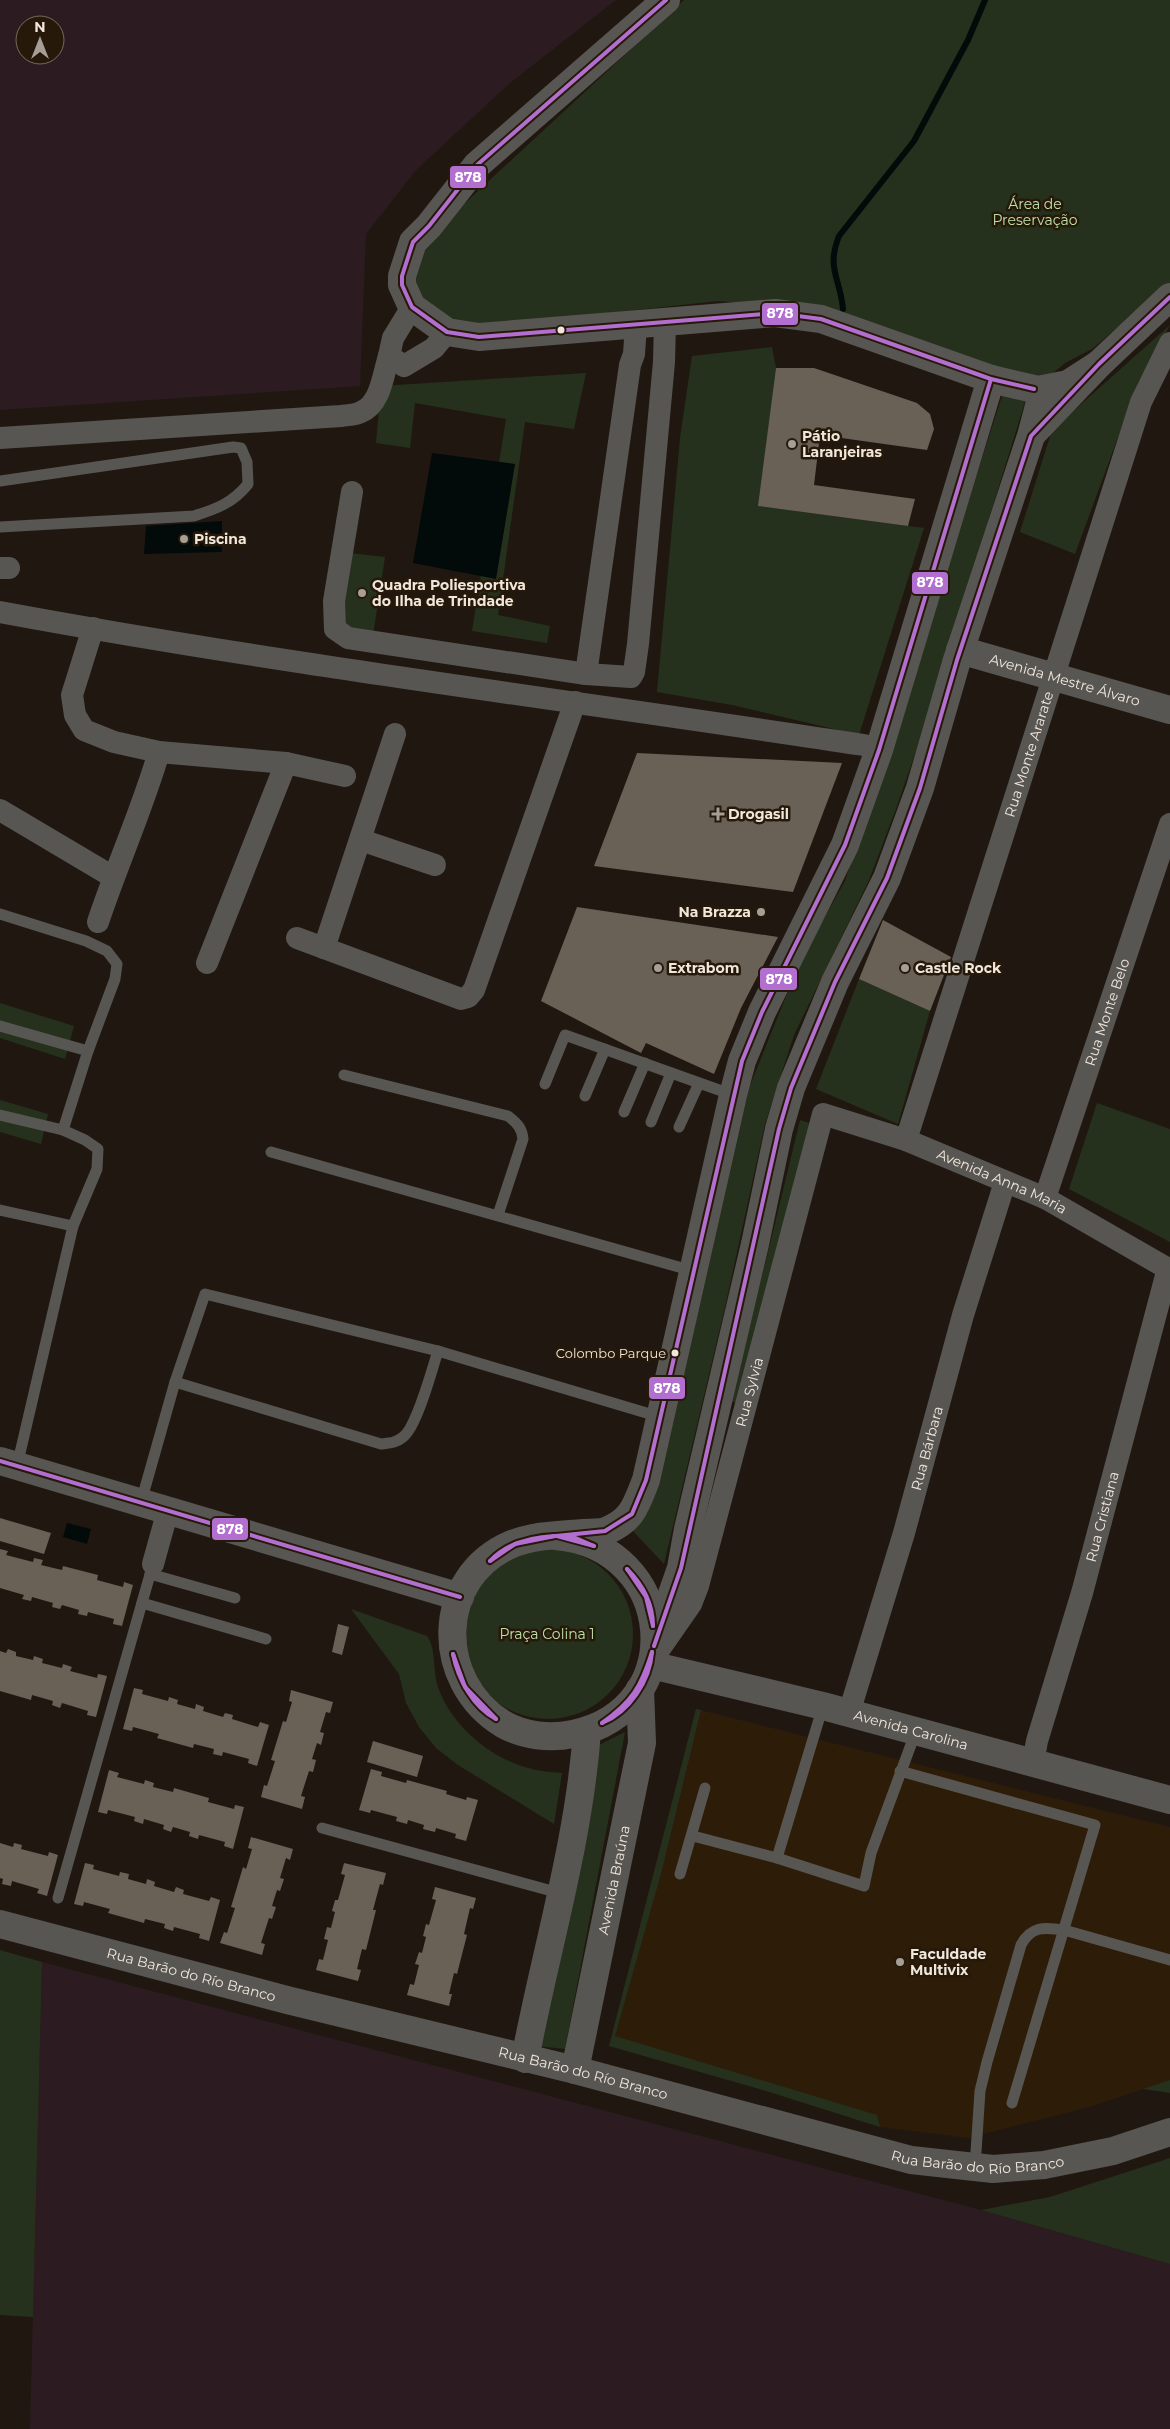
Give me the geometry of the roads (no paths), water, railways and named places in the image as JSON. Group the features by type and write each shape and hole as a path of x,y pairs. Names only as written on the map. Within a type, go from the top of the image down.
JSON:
{"street":[{"path":"666,0 477,166 429,226 413,242 402,276 402,285 412,307 447,332 479,337 775,313 796,314 821,319 991,379 1038,390 1068,384 1099,364"},
{"path":"1031,436 1099,364 1170,297"},
{"path":"397,361 393,338 412,307"},
{"path":"352,492 334,602 336,629 348,638 586,674 631,677 634,672 664,372 665,322"},
{"path":"586,674 630,364 634,354 636,325"},
{"path":"0,438 342,416 361,412 372,405 382,384 397,361 434,348 447,332"},
{"name":"Rua Monte Ararate","path":"906,1140 1141,402 1170,343"},
{"path":"991,379 879,750 845,845 762,1012 742,1061 646,1480 632,1514 605,1531 526,1539 498,1552 476,1572 460,1597 455,1613 452,1646 461,1678 479,1705 505,1725 529,1734 562,1737 587,1732 617,1715 640,1689 681,1568 688,1528 788,1096 835,982 887,878 920,788 960,650 1031,436 1040,402 1038,390"},
{"path":"0,612 283,659 864,745 879,750"},
{"path":"93,628 72,695 75,715 84,730 108,740 159,752 286,763 345,776"},
{"name":"Avenida Mestre Álvaro","path":"960,650 1170,710"},
{"path":"297,938 461,999 468,997 474,990 575,702"},
{"path":"324,948 395,734"},
{"path":"98,922 113,877 144,801 159,752"},
{"path":"207,963 286,763"},
{"path":"0,810 113,877"},
{"name":"Rua Monte Belo","path":"1045,1198 1170,824"},
{"path":"361,840 435,865"},
{"name":"Rua Sylvia","path":"652,1657 691,1604 698,1586 823,1114"},
{"name":"Avenida Anna Maria","path":"823,1114 906,1140 1045,1198 1169,1269"},
{"name":"Rua Bárbara","path":"849,1713 904,1533 963,1315 1005,1182"},
{"name":"Rua Cristiana","path":"1033,1763 1037,1741 1082,1593 1169,1269"},
{"path":"9,1463 460,1597"},
{"path":"152,1569 168,1510"},
{"path":"556,1536 577,1539 598,1546 611,1553 632,1573 641,1586 650,1608 654,1630 652,1657"},
{"name":"Avenida Carolina","path":"652,1657 823,1706 1170,1800"},
{"name":"Avenida Braúna","path":"575,2070 642,1743 640,1689"},
{"path":"526,2059 562,1894 584,1778 587,1732"},
{"name":"Rua Barão do Río Branco","path":"0,1924 287,2000 575,2070 911,2160 993,2169 1044,2165 1113,2151 1170,2132"}],"lane":[{"path":"0,481 233,447 240,448 244,454 248,484 239,495 221,507 194,516 0,527"},
{"path":"0,914 86,941 107,950 117,964 115,979 88,1052 63,1130"},
{"path":"0,1026 88,1052"},
{"path":"545,1084 566,1035 733,1095"},
{"path":"585,1096 605,1049"},
{"path":"624,1112 645,1063"},
{"path":"651,1122 671,1072"},
{"path":"344,1075 508,1116 517,1123 522,1131 523,1140 498,1215"},
{"path":"679,1127 699,1083"},
{"path":"0,1115 63,1130 85,1140 98,1149 97,1169 73,1226 9,1463"},
{"path":"271,1152 693,1271"},
{"path":"0,1210 73,1226"},
{"path":"141,1502 175,1382 205,1294 438,1351 660,1417"},
{"path":"175,1382 382,1444 394,1443 405,1436 413,1425 438,1351"},
{"path":"58,1898 152,1569 235,1598"},
{"path":"142,1603 266,1639"},
{"path":"777,1858 823,1706"},
{"path":"693,1836 777,1858 864,1886 871,1853 916,1731"},
{"path":"900,1771 1095,1825 1012,2103"},
{"path":"680,1874 693,1836 705,1788"},
{"path":"322,1828 562,1894"},
{"path":"976,2168 978,2108 982,2084 1021,1945 1026,1935 1034,1929 1064,1930 1170,1960"}],"waterway":[{"path":"843,309 834,265 835,247 839,236 914,141 968,40 985,0"}],"place":[{"name":"Pátio Laranjeiras","path":"792,444"},
{"name":"Piscina","path":"184,539"},
{"name":"Quadra Poliesportiva do Ilha de Trindade","path":"362,593"},
{"name":"Drogasil","path":"718,814"},
{"name":"Na Brazza","path":"761,912"},
{"name":"Extrabom","path":"658,968"},
{"name":"Castle Rock","path":"905,968"},
{"name":"Colombo Parque","path":"675,1353"},
{"name":"Faculdade Multivix","path":"900,1962"}],"park label":[{"name":"Área de Preservação","path":"1035,212"},
{"name":"Praça Colina 1","path":"547,1634"}]}
